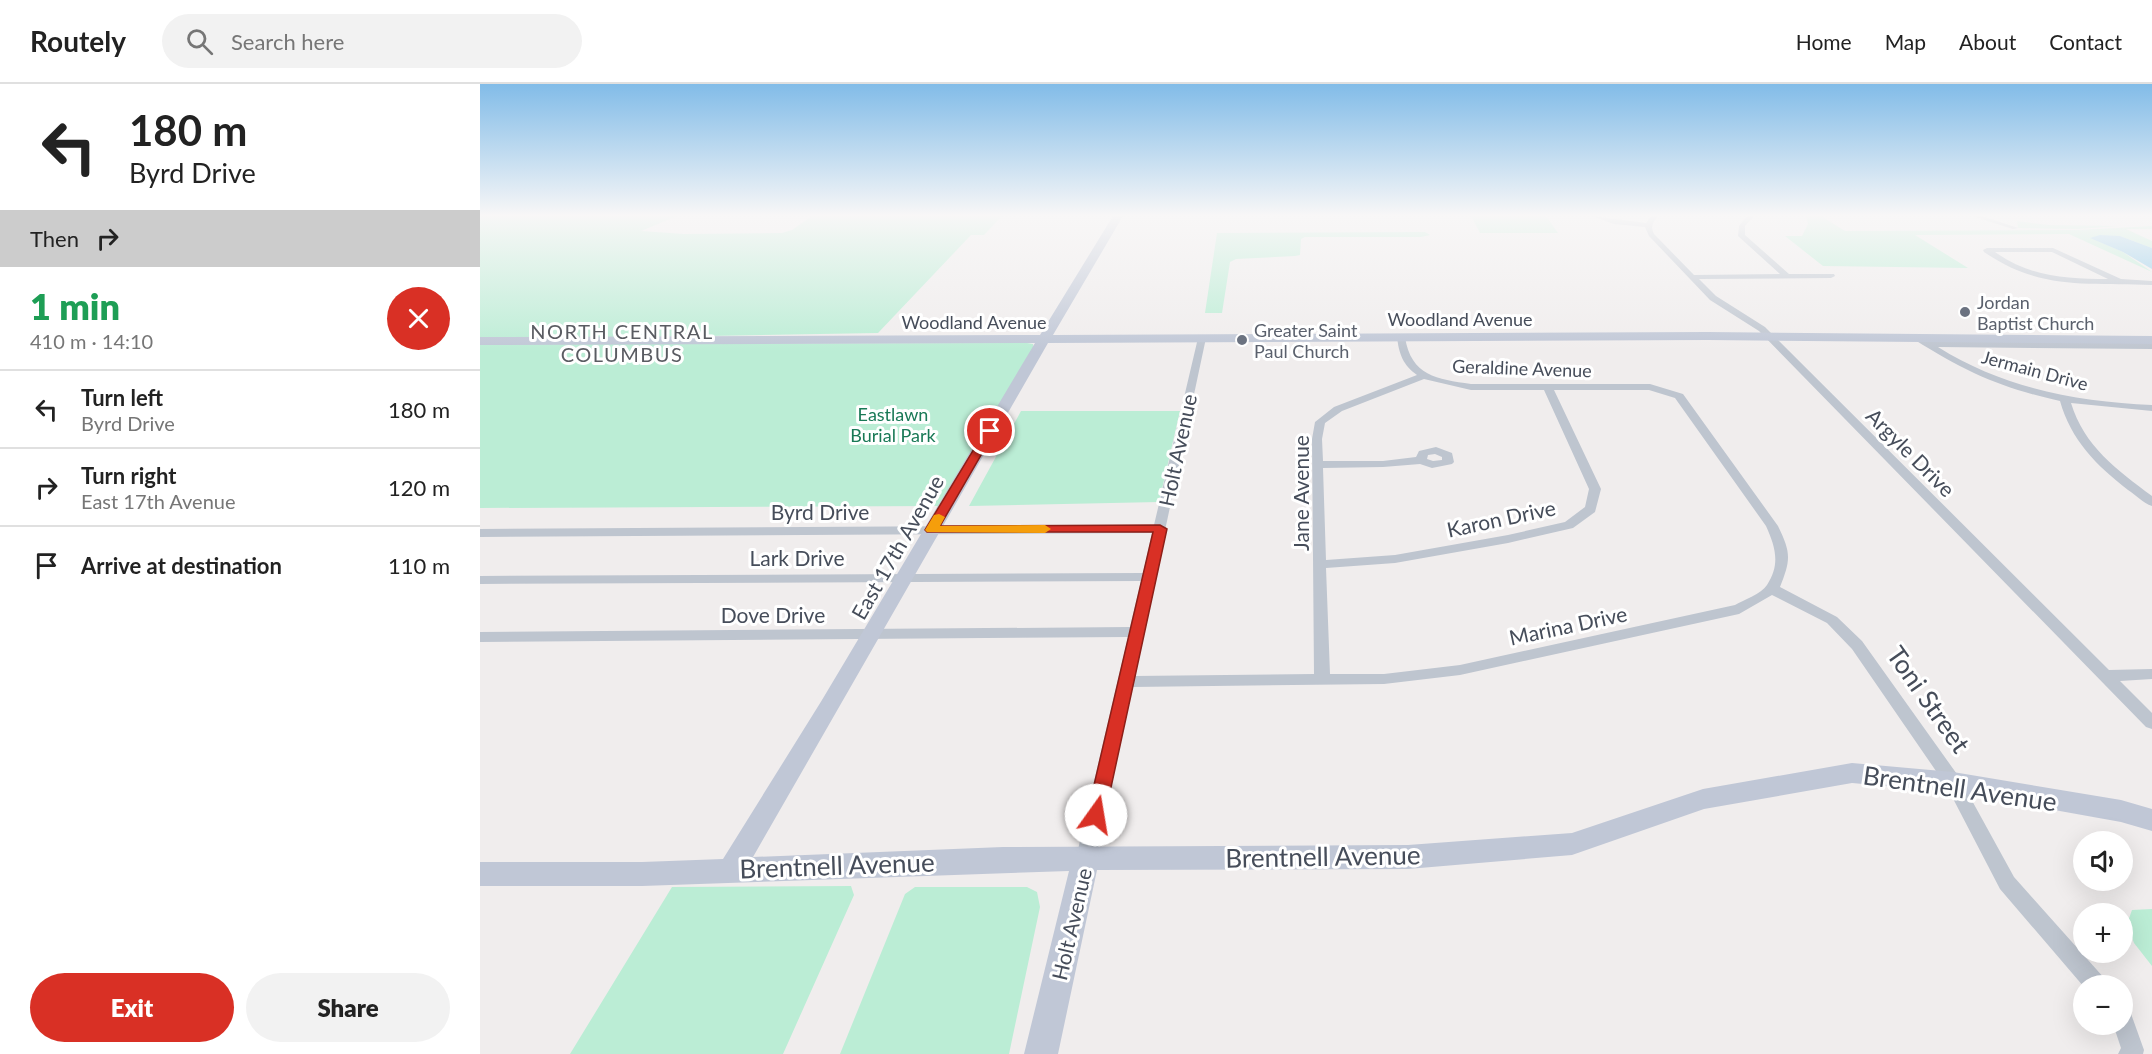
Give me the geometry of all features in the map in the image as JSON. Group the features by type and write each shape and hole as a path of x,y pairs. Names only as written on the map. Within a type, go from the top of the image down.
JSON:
{"street":[{"name":"East 17th Avenue","path":"732,868 873,635 931,530 1091,261"},
{"name":"Argyle Drive","path":"1676,261 1713,298 1741,314 1769,337 2152,723"},
{"path":"1770,261 1787,276"},
{"path":"2006,261 2026,273 2047,280 2152,282"},
{"path":"2075,261 2120,282"},
{"path":"1691,277 1831,276"},
{"name":"Woodland Avenue","path":"480,341 1401,337 1769,337 1922,341 2152,340"},
{"name":"Geraldine Avenue","path":"1401,337 1407,361 1425,376 1471,387 1650,387 1667,391 1684,403 1772,526 1782,548 1781,568 1772,589"},
{"name":"Holt Avenue","path":"1041,1054 1127,682 1202,338"},
{"path":"1922,341 2152,346"},
{"name":"Jermain Drive","path":"1922,341 1969,369 2064,398 2152,408"},
{"name":"Jane Avenue","path":"1322,680 1317,438 1320,422 1338,409 1425,376"},
{"name":"Karon Drive","path":"1319,564 1395,559 1508,539 1569,525 1591,509 1595,489 1548,387"},
{"path":"2064,398 2069,421 2083,444 2152,502"},
{"path":"1318,465 1383,464 1421,460"},
{"name":"Byrd Drive","path":"480,533 1160,529"},
{"name":"Lark Drive","path":"480,580 1150,577"},
{"name":"Marina Drive","path":"1127,682 1384,679 1460,670 1739,609 1772,589"},
{"name":"Toni Street","path":"1772,589 1832,620 1846,632 1953,782 2007,883 2087,975"},
{"name":"Dove Drive","path":"480,636 1138,632"},
{"path":"2105,676 2152,674"},
{"name":"Brentnell Avenue","path":"480,874 642,873 732,868 1086,858 1408,857 1572,844 1703,799 1852,773 1953,782 2121,811 2152,820"},
{"path":"2129,1035 2132,1052"}],"green space":[{"path":"480,261 946,261 878,333 480,340"},
{"path":"1213,261 1231,261 1222,313 1205,313"},
{"path":"1817,261 1957,261 1968,268 1823,266"},
{"path":"2129,261 2136,261 2152,272"},
{"name":"Eastlawn Burial Park","path":"480,344 1033,344 1034,349 939,506 480,508"},
{"path":"1021,411 1180,411 1159,502 969,506"},
{"path":"851,886 854,895 783,1054 570,1054 672,887"},
{"path":"915,887 1027,887 1037,892 1040,907 1009,1054 840,1054 905,894"},
{"path":"2152,909 2152,966 2133,940 2133,910"}],"water":[{"path":"2139,261 2152,261 2152,269"}],"slow traffic":[{"path":"939,517 931,530 1045,529"}],"place":[{"name":"Jordan Baptist Church","path":"1965,312"},
{"name":"Greater Saint Paul Church","path":"1242,340"}],"district":[{"name":"NORTH CENTRAL COLUMBUS","path":"622,342"}],"route":[{"path":"990,431 931,530 1160,529 1096,815"}]}
